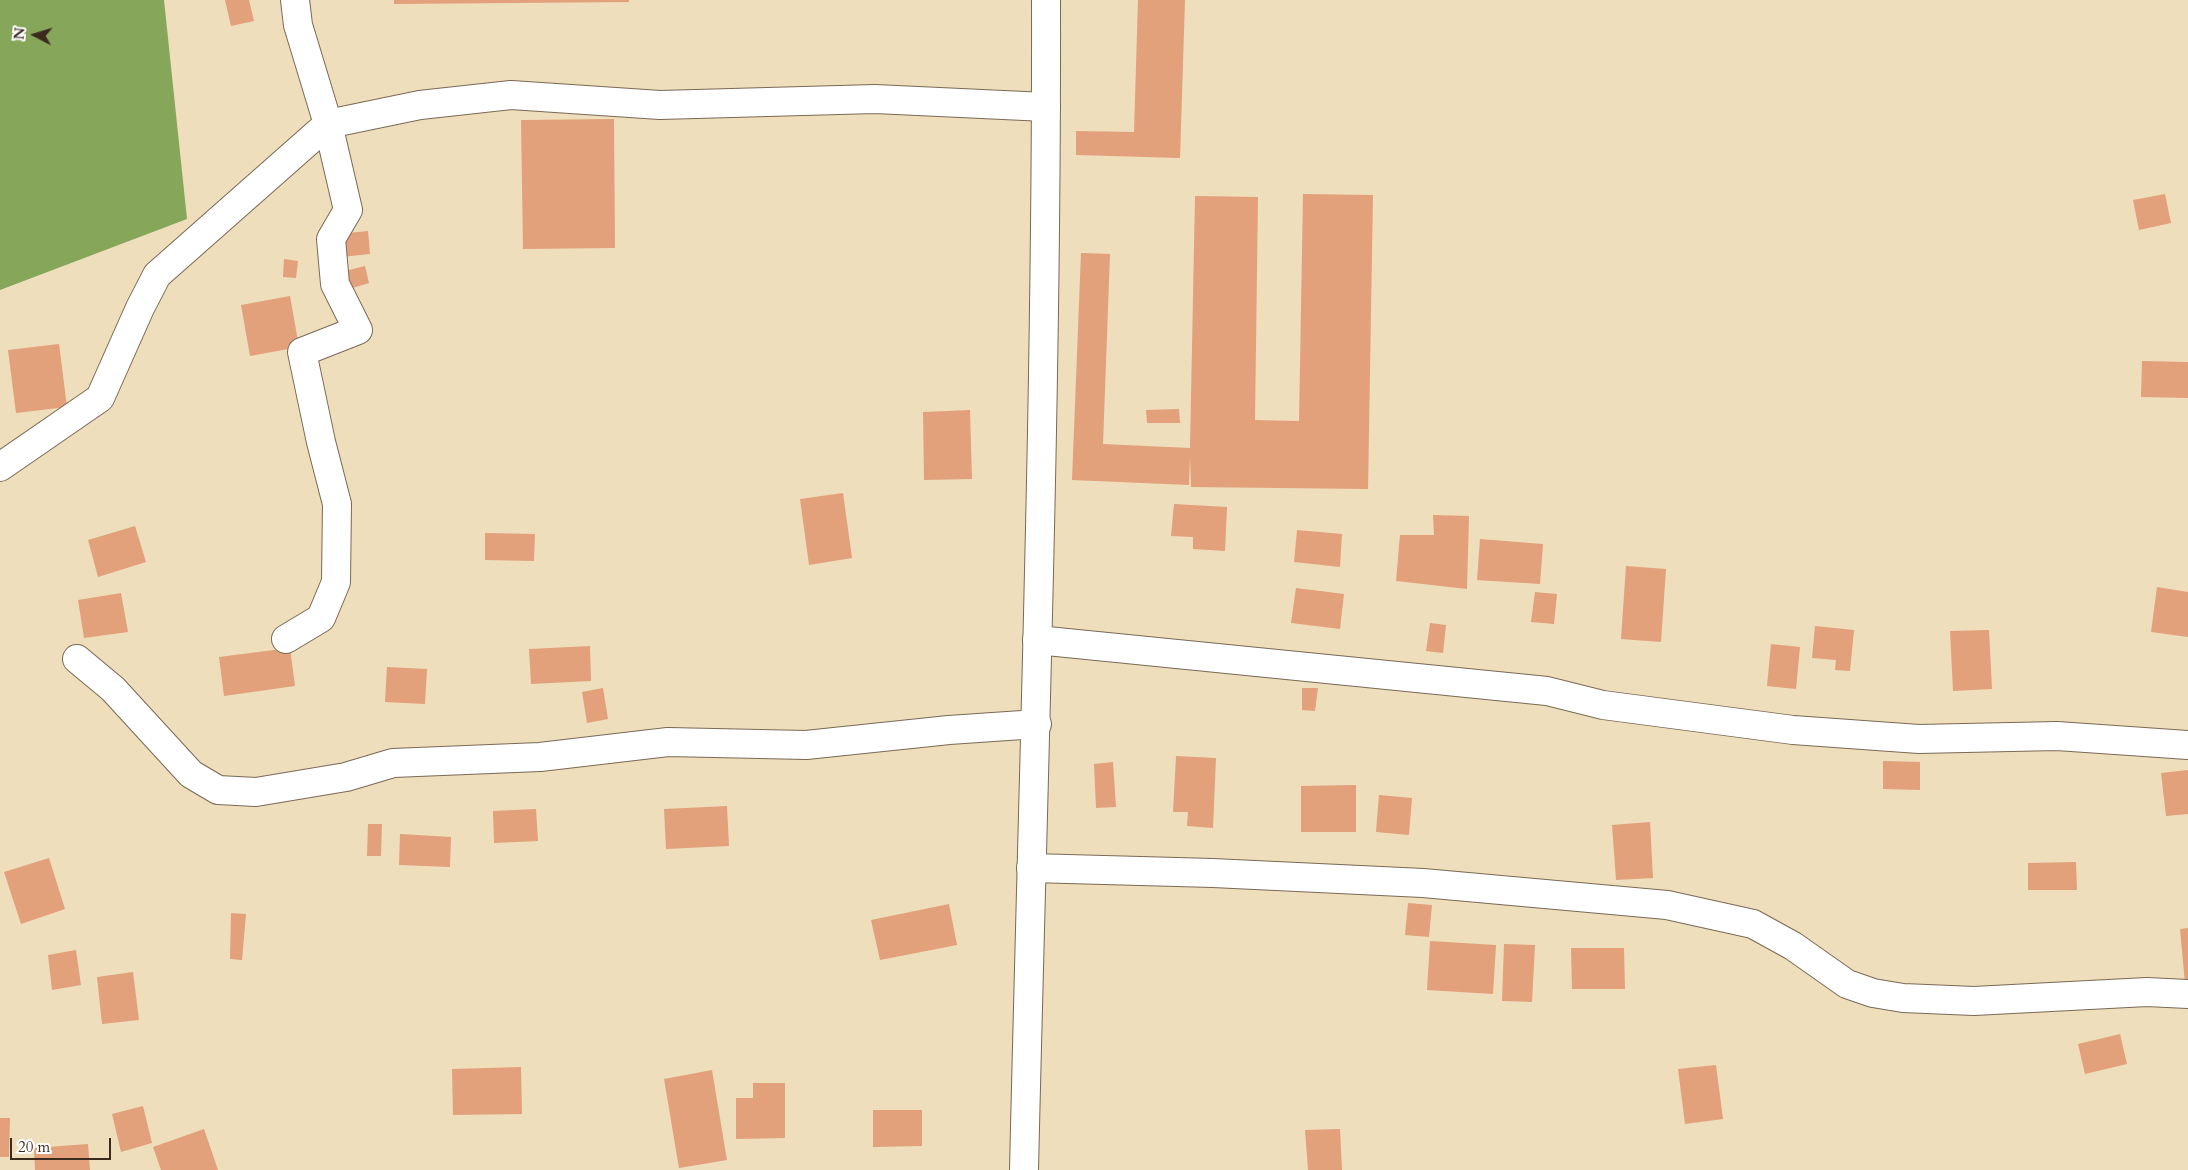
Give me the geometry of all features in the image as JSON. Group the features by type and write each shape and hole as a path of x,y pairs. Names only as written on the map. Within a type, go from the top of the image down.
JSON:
{"street":[{"path":"286,639 321,618 336,582 337,504 321,442 302,352 358,330 334,284 331,239 348,210 328,124 298,25 295,0"},
{"path":"1024,1170 1031,868 1037,724 1046,0"},
{"path":"0,467 100,398 156,275 328,124 420,105 511,95 660,106 874,99 1046,106"},
{"path":"1037,640 1547,692 1603,705 1793,730 1919,739 2057,736 2188,745"},
{"path":"77,659 113,689 191,774 218,790 256,792 346,777 393,763 540,758 668,742 806,745 939,731 1037,724"},
{"path":"1031,868 1213,873 1423,883 1667,904 1753,924 1792,946 1846,984 1903,998 1974,1001 2146,992 2188,994"}],"green space":[{"path":"0,0 164,0 187,219 0,290"}],"building":[{"path":"225,0 249,0 254,21 231,26"},
{"path":"394,0 629,0 629,2 394,4"},
{"path":"1138,0 1185,0 1180,158 1076,155 1076,131 1134,132"},
{"path":"614,119 615,248 523,249 521,120"},
{"path":"1303,194 1373,195 1368,489 1191,487 1190,456 1189,485 1072,480 1081,253 1110,254 1103,444 1190,448 1195,196 1258,197 1255,420 1299,421"},
{"path":"2165,194 2171,223 2139,230 2133,200"},
{"path":"368,231 370,254 341,257 338,234"},
{"path":"284,259 298,261 296,278 283,277"},
{"path":"365,266 369,283 349,289 345,271"},
{"path":"290,296 299,347 250,356 241,305"},
{"path":"59,344 67,407 16,413 8,350"},
{"path":"2142,361 2188,362 2188,398 2141,397"},
{"path":"1179,409 1180,423 1147,423 1146,410"},
{"path":"970,410 972,479 924,480 923,412"},
{"path":"843,493 852,558 809,565 800,499"},
{"path":"1174,504 1227,507 1225,551 1193,549 1193,537 1171,536"},
{"path":"1433,515 1469,516 1467,589 1396,581 1400,535 1434,535"},
{"path":"135,526 146,562 98,577 88,540"},
{"path":"1297,530 1342,534 1340,567 1294,562"},
{"path":"485,533 535,534 534,561 485,560"},
{"path":"1480,539 1543,544 1540,584 1477,580"},
{"path":"1626,566 1666,569 1661,642 1621,639"},
{"path":"2157,587 2188,592 2188,637 2151,632"},
{"path":"1296,588 1344,594 1340,629 1291,623"},
{"path":"1535,592 1557,594 1554,624 1531,622"},
{"path":"121,593 128,632 84,638 78,600"},
{"path":"1430,623 1446,625 1443,653 1426,651"},
{"path":"1815,626 1854,630 1850,671 1835,670 1836,660 1812,658"},
{"path":"1989,630 1992,689 1953,691 1950,631"},
{"path":"1771,644 1800,647 1796,689 1767,686"},
{"path":"590,646 591,681 531,684 529,649"},
{"path":"290,648 295,686 224,696 219,657"},
{"path":"387,667 427,669 425,704 385,702"},
{"path":"603,688 608,719 587,723 582,692"},
{"path":"1302,688 1318,688 1315,711 1302,710"},
{"path":"1176,756 1216,758 1213,828 1187,826 1188,812 1173,812"},
{"path":"1883,761 1920,762 1920,790 1883,789"},
{"path":"1113,762 1116,807 1096,808 1094,764"},
{"path":"2188,770 2188,814 2166,816 2161,773"},
{"path":"1356,785 1356,832 1301,832 1301,786"},
{"path":"1379,795 1412,798 1409,835 1376,832"},
{"path":"727,806 729,846 666,849 664,809"},
{"path":"536,809 538,841 494,843 493,811"},
{"path":"1650,822 1653,878 1616,880 1612,825"},
{"path":"368,824 382,824 381,856 367,856"},
{"path":"400,834 451,837 450,867 399,865"},
{"path":"49,858 65,909 21,924 4,872"},
{"path":"2076,862 2077,890 2028,890 2028,863"},
{"path":"1408,903 1432,905 1429,937 1405,935"},
{"path":"949,904 957,945 880,960 871,920"},
{"path":"231,913 246,914 242,960 230,959"},
{"path":"2188,928 2188,983 2185,983 2180,929"},
{"path":"1430,941 1496,945 1493,994 1427,990"},
{"path":"1504,944 1535,945 1532,1002 1502,1001"},
{"path":"1571,948 1624,948 1625,989 1572,989"},
{"path":"76,950 81,985 52,990 48,955"},
{"path":"133,972 139,1020 102,1024 97,977"},
{"path":"2120,1034 2127,1064 2085,1074 2078,1044"},
{"path":"1716,1065 1723,1119 1685,1124 1678,1069"},
{"path":"521,1067 522,1114 453,1115 452,1069"},
{"path":"712,1070 727,1160 679,1168 664,1079"},
{"path":"753,1083 785,1083 785,1138 736,1139 736,1098 753,1098"},
{"path":"143,1106 152,1143 121,1152 112,1114"},
{"path":"873,1110 922,1110 922,1146 873,1147"},
{"path":"0,1118 10,1118 9,1157 0,1157"},
{"path":"204,1129 218,1170 161,1170 153,1147"},
{"path":"1340,1129 1342,1170 1308,1170 1305,1130"},
{"path":"88,1144 90,1170 35,1170 34,1148"}]}
